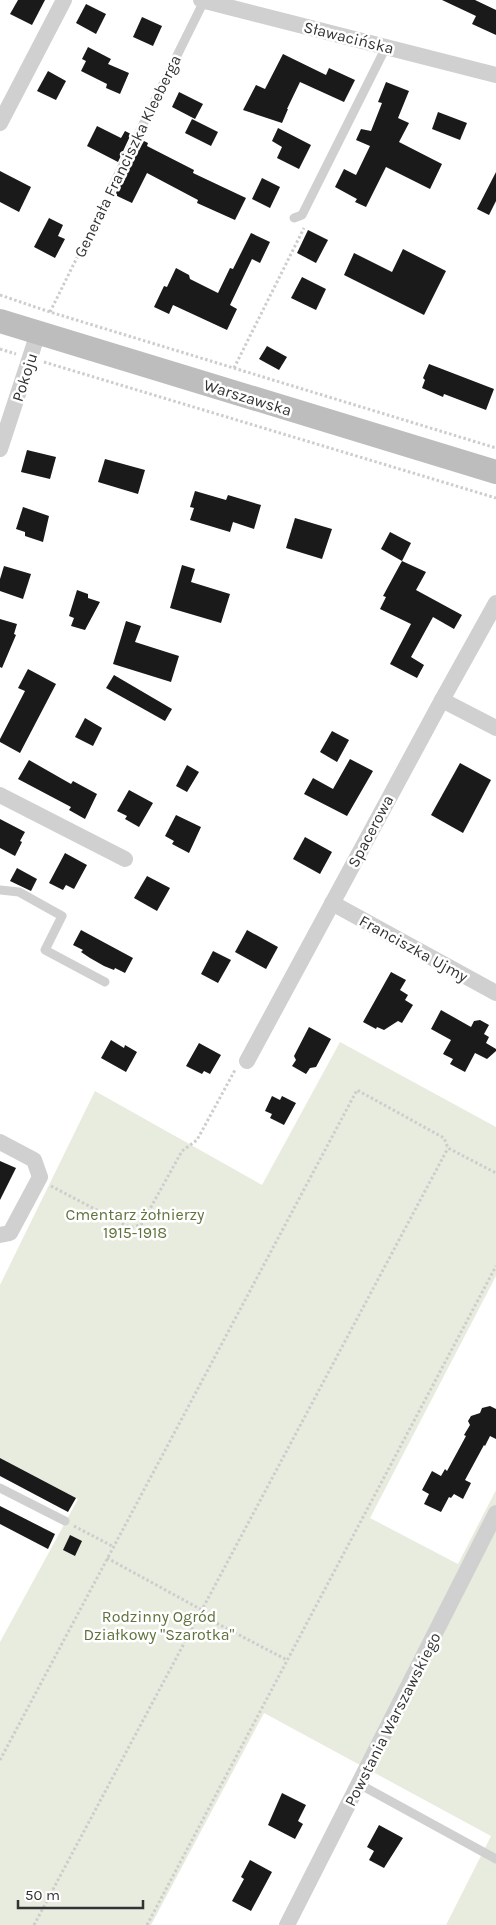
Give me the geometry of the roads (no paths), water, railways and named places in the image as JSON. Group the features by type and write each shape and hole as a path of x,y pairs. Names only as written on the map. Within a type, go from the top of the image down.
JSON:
{"street":[{"path":"0,123 64,0"},
{"name":"Sławacińska","path":"208,1 496,75"},
{"name":"Warszawska","path":"0,321 496,472"},
{"name":"Pokoju","path":"0,450 38,333"},
{"name":"Spacerowa","path":"247,1061 496,603"},
{"path":"442,700 496,728"},
{"path":"0,794 125,859"},
{"name":"Franciszka Ujmy","path":"332,903 496,993"},
{"path":"0,1142 34,1160 40,1177 10,1233 0,1235"},
{"name":"Powstania Warszawskiego","path":"287,1925 496,1513"}],"lane":[{"name":"Generała Franciszka Kleeberga","path":"110,191 208,1"},
{"path":"298,217 386,47"},
{"path":"0,890 19,892 62,916 45,950 105,982"},
{"path":"0,1488 64,1521"},
{"path":"359,1784 496,1859"}],"park label":[{"name":"Cmentarz żołnierzy 1915-1918","path":"135,1223"},
{"name":"Rodzinny Ogród Działkowy \"Szarotka\"","path":"159,1625"}]}
